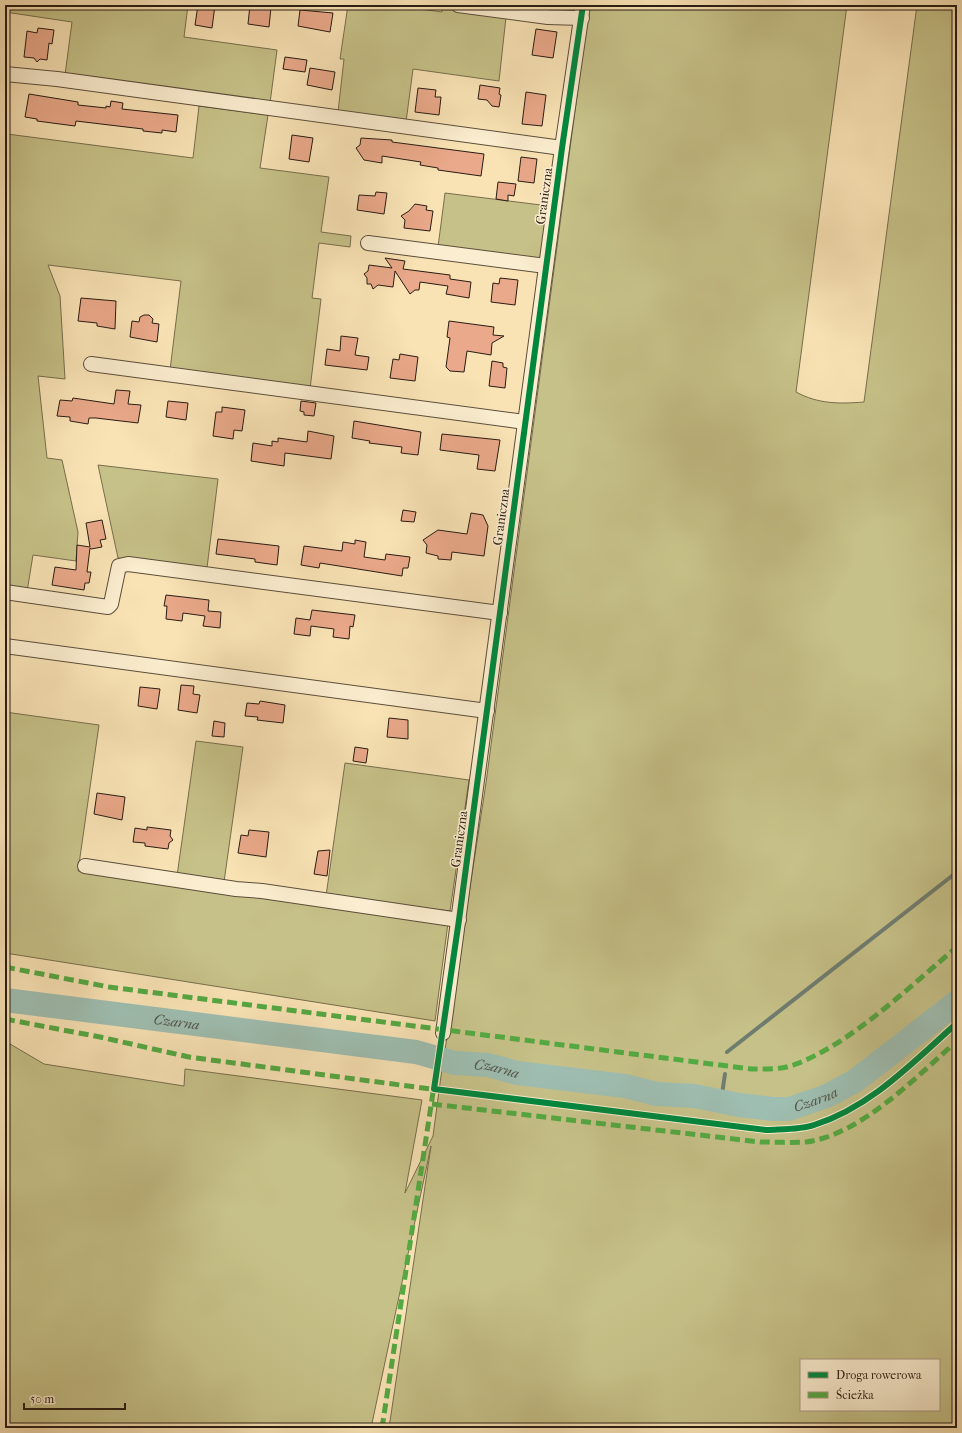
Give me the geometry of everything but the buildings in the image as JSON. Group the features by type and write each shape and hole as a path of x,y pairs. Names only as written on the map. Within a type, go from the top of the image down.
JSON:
{"street":[{"path":"458,5 548,17 583,12"},
{"name":"Graniczna","path":"443,1033 562,148 583,12"},
{"path":"5,74 57,79 562,148"},
{"path":"368,244 546,266"},
{"path":"91,364 525,422"},
{"path":"5,592 108,607 111,604 119,566 128,564 500,613"},
{"path":"5,646 487,711"},
{"path":"86,866 236,889 262,891 459,920"}],"shaded area":[{"path":"5,5 188,5 184,37 277,50 270,103 65,75 72,22 5,12"},
{"path":"348,5 392,5 442,12 442,8 506,17 499,81 413,69 406,122 338,112 344,59 340,59"},
{"path":"509,5 573,5 572,10 553,11"},
{"path":"589,5 847,5 796,392 821,401 846,403 864,402 917,5 957,5 957,1428 389,1428 431,1146 371,1428 5,1428 5,1041 44,1064 184,1086 185,1069 422,1100 405,1193 433,1136 486,783"},
{"path":"199,106 268,115 260,168 329,177 321,232 351,236 350,247 319,243 312,298 321,299 310,389 170,370 181,281 48,265 60,296 65,379 38,376 47,458 62,460 78,532 76,561 33,555 27,592 5,589 5,130 7,134 193,158"},
{"path":"445,193 549,206 542,260 438,247"},
{"path":"98,465 218,479 207,568 118,558"},
{"path":"5,712 99,725 78,871 178,887 448,923 435,1021 5,953"},
{"path":"196,741 243,747 224,882 177,876"},
{"path":"345,763 469,780 450,911 326,896"}],"waterway":[{"path":"727,1052 957,872"},
{"name":"Czarna","path":"5,1000 416,1052 455,1063 488,1065 517,1073 625,1086 657,1094 694,1096 739,1105 773,1109 789,1109 827,1096 855,1081 957,1002"},
{"path":"721,1101 725,1074"}],"marked path":[{"path":"5,967 109,987 751,1069 768,1069 796,1064 817,1055 838,1042 880,1012 957,947"},
{"path":"5,1019 100,1037 189,1057 438,1090"},
{"path":"432,1104 760,1142 806,1142 827,1137 847,1128 867,1116 887,1102 957,1041"},
{"path":"382,1428 434,1086"}],"cycle path":[{"path":"583,5 562,148 459,920 434,1089 766,1130 803,1128 835,1117 873,1095 907,1068 957,1023"}]}
